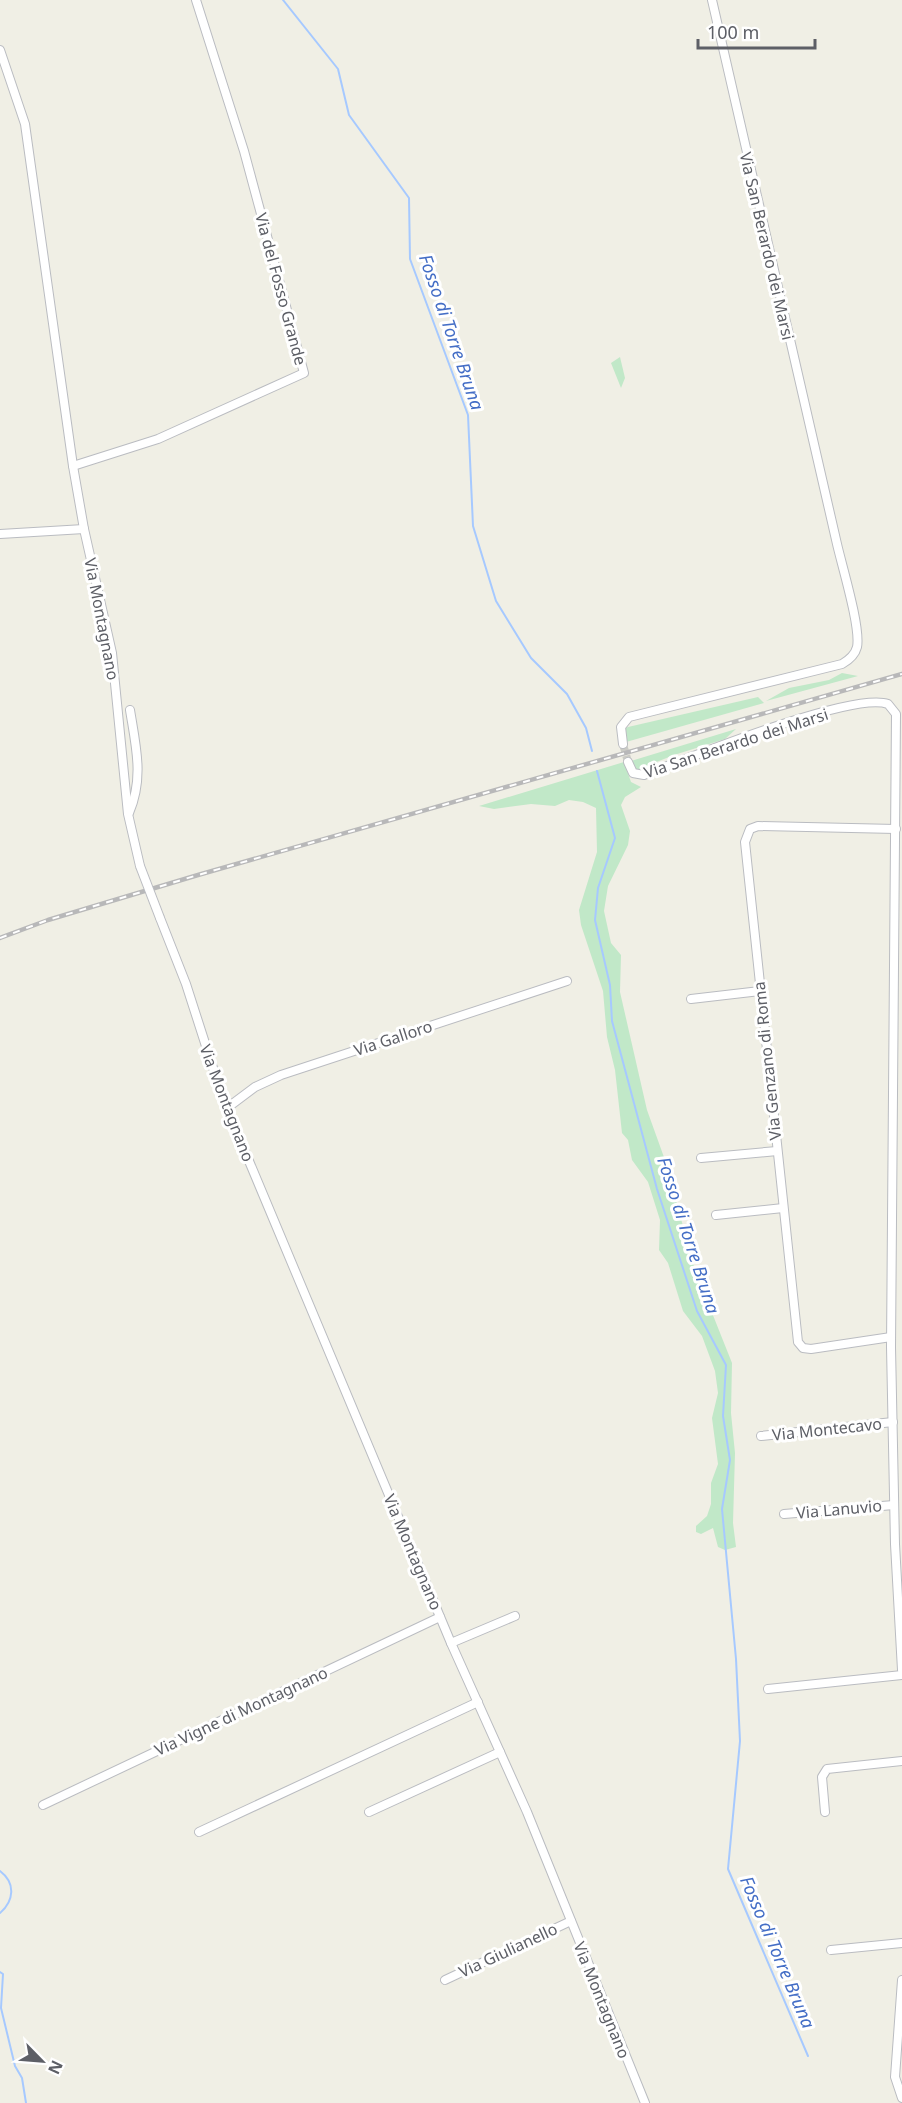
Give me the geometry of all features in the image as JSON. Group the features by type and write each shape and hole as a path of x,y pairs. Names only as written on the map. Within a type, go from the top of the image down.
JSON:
{"street":[{"name":"Via del Fosso Grande","path":"73,466 158,439 305,375 244,151 196,0"},
{"name":"Via San Berardo dei Marsi","path":"623,744 621,727 629,717 842,664 853,655 858,642 711,0"},
{"name":"Via Montagnano","path":"0,50 25,124 73,466 84,529 114,664 128,814 140,866 186,984 226,1108 451,1643 500,1752 645,2103"},
{"path":"0,534 84,529"},
{"name":"Via San Berardo dei Marsi","path":"628,762 633,774 644,775 761,731 863,702 878,701 893,707 897,717 899,803 896,829 891,1337 894,1505 902,1672"},
{"path":"128,814 137,791 140,772 130,710"},
{"name":"Via Genzano di Roma","path":"891,1337 816,1349 800,1346 783,1208 746,849 750,829 758,826 896,829"},
{"name":"Via Galloro","path":"226,1108 255,1087 278,1076 567,981"},
{"path":"691,999 760,991"},
{"path":"701,1158 777,1151"},
{"path":"716,1215 783,1208"},
{"name":"Via Montecavo","path":"761,1436 893,1422"},
{"name":"Via Lanuvio","path":"784,1514 894,1505"},
{"path":"451,1643 515,1616"},
{"name":"Via Vigne di Montagnano","path":"42,1805 440,1617"},
{"path":"768,1689 902,1672"},
{"path":"199,1832 478,1702"},
{"path":"369,1812 500,1752"},
{"path":"825,1812 822,1777 827,1769 902,1761"},
{"name":"Via Giulianello","path":"445,1980 571,1921"},
{"path":"831,1950 902,1942"},
{"path":"902,1980 895,2074 896,2085 902,2098"}],"green space":[{"path":"620,357 625,378 621,388 611,363"},
{"path":"842,673 858,676 766,701 789,688 829,680"},
{"path":"758,697 764,703 626,742 624,729 628,727"},
{"path":"736,729 725,739 674,755 634,771 631,761"},
{"path":"624,762 631,782 641,787 625,797 621,805 630,831 628,845 608,886 604,911 611,943 621,955 620,992 647,1110 665,1160 695,1270 732,1363 731,1413 735,1453 733,1523 736,1547 725,1550 718,1547 713,1528 701,1534 696,1532 696,1526 707,1516 711,1504 711,1483 718,1464 712,1418 718,1393 715,1371 702,1336 683,1311 668,1263 659,1250 660,1220 648,1182 632,1160 628,1140 622,1133 615,1070 607,1037 603,991 581,925 579,910 597,852 596,808 583,802 569,800 555,806 531,804 494,809 479,806"}],"waterway":[{"name":"Fosso di Torre Bruna","path":"283,0 338,69 349,115 409,198 410,259 468,415 473,526 496,601 531,658 567,694 586,728 592,751"},
{"name":"Fosso di Torre Bruna","path":"597,771 615,838 598,888 595,920 610,985 612,1021 657,1189 697,1311 726,1365 723,1416 730,1460 722,1509 736,1659 740,1741 728,1869 808,2056"},
{"path":"0,1871 11,1886 8,1903 0,1913"},
{"path":"0,1972 3,1974 1,2008 15,2066 22,2078 26,2103"}],"tunnel":[{"path":"623,744 628,762"}],"railway":[{"path":"0,938 48,920 198,875 902,674"}]}
